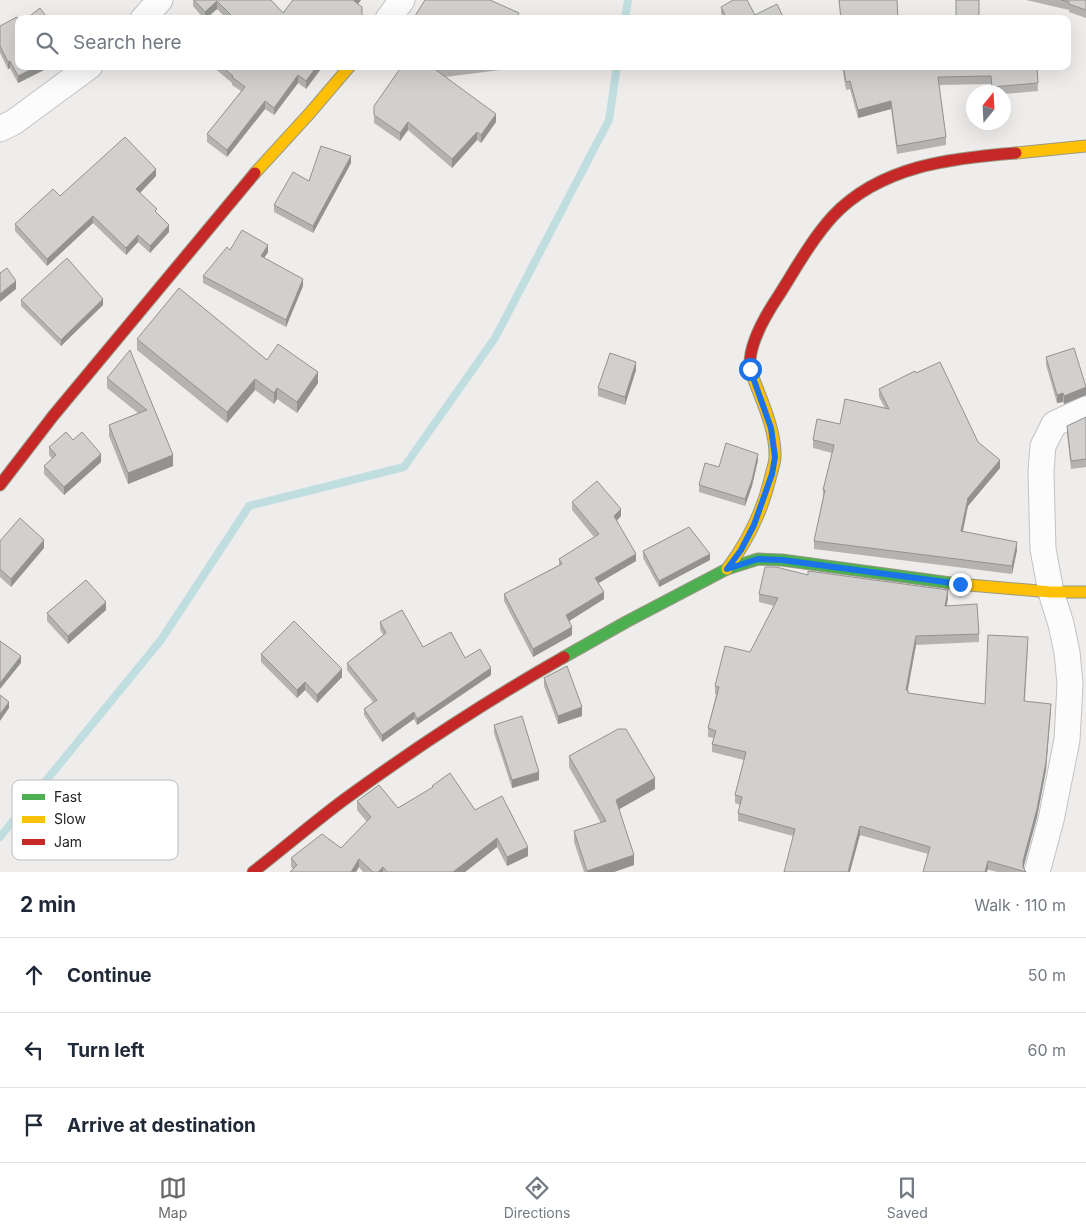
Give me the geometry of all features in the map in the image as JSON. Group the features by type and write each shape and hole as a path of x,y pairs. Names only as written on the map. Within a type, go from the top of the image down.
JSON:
{"street":[{"path":"146,15 160,0"},
{"path":"391,15 402,0"},
{"path":"0,129 14,122 86,70"},
{"path":"0,485 53,416 141,308 257,170 347,70"},
{"path":"727,569 741,550 754,525 772,474 775,457 771,428 750,369 750,359 756,337 798,263 829,221 852,198 882,180 914,167 956,160 1086,146"},
{"path":"1037,872 1051,820 1067,740 1070,684 1067,652 1051,592 1043,549 1041,471 1043,446 1054,424 1086,409"},
{"path":"263,869 344,800 433,737 529,677 626,622 727,569 758,559 782,560 923,580 1051,592 1086,592"}],"building":[{"path":"194,0 271,0 283,13 293,0 355,0 362,7 362,15 231,15 217,1 205,12"},
{"path":"425,0 490,0 519,13 518,15 416,15"},
{"path":"733,0 747,0 755,15 725,15 721,7"},
{"path":"839,0 897,0 898,15 841,15"},
{"path":"956,0 979,0 979,15 956,15"},
{"path":"1061,0 1086,0 1086,10 1069,4 1069,2"},
{"path":"777,4 782,15 755,15"},
{"path":"40,8 45,15 31,15"},
{"path":"15,18 15,70 30,70 18,76 10,61 8,62 0,46 0,26"},
{"path":"226,70 314,70 306,81 298,75 274,108 265,101 227,150 207,134 245,87"},
{"path":"399,70 436,70 496,114 481,135 477,132 452,159 408,122 400,133 374,115 374,106"},
{"path":"844,70 1037,70 1038,83 992,85 991,76 938,77 946,137 897,146 891,101 858,110 850,81 846,82"},
{"path":"125,137 156,169 136,189 157,209 155,211 169,225 150,246 138,235 126,248 93,216 47,259 15,224 53,189 60,196"},
{"path":"321,146 351,156 313,226 274,205 293,172 309,181"},
{"path":"242,230 268,245 261,256 303,279 286,320 203,276 227,247 230,250"},
{"path":"67,258 103,299 61,340 21,300"},
{"path":"7,268 16,281 0,294 0,273"},
{"path":"179,288 267,360 278,344 318,372 297,402 277,388 274,393 255,379 227,412 137,339"},
{"path":"1074,348 1086,387 1064,396 1063,393 1057,395 1046,357"},
{"path":"130,350 173,455 128,473 109,425 147,410 107,378"},
{"path":"610,353 636,362 625,397 598,388"},
{"path":"940,362 978,442 1000,460 968,498 961,531 1017,542 1012,566 814,541 825,490 823,490 834,445 813,440 817,419 840,424 845,399 889,409 879,389 915,371 916,373"},
{"path":"1086,417 1086,459 1071,461 1067,426"},
{"path":"66,432 73,440 82,432 101,454 64,487 44,466 56,455 49,447"},
{"path":"726,443 758,454 745,499 699,485 705,463 719,467"},
{"path":"597,481 621,509 614,516 636,554 595,578 604,592 566,615 572,627 533,649 504,594 562,564 559,559 599,534 572,502"},
{"path":"20,518 44,540 11,579 0,569 0,541"},
{"path":"689,527 710,554 659,581 643,551"},
{"path":"765,567 776,567 808,575 808,571 948,590 945,606 977,604 979,634 916,636 906,690 908,690 908,693 985,704 988,635 1028,637 1024,701 1051,704 1046,762 1037,809 1023,861 1023,867 1026,872 988,861 985,872 923,872 930,847 860,826 848,872 784,872 795,829 738,813 742,797 735,795 746,752 712,744 716,731 708,728 719,687 715,686 725,646 750,652 778,598 759,594"},
{"path":"86,580 106,602 68,636 47,613"},
{"path":"402,610 423,647 451,632 465,658 480,649 491,668 417,719 414,712 382,735 364,709 377,700 347,663 386,633 380,622"},
{"path":"294,621 342,669 317,695 305,682 297,690 261,654"},
{"path":"0,641 21,656 0,683"},
{"path":"567,666 582,707 558,716 544,678"},
{"path":"0,695 9,702 0,714"},
{"path":"522,716 539,772 512,780 494,725"},
{"path":"618,729 626,729 655,778 616,800 634,855 587,871 574,831 606,821 569,756"},
{"path":"450,773 475,810 502,796 528,847 507,857 497,838 453,872 387,872 383,867 378,872 373,872 359,859 351,872 290,872 297,865 291,858 322,834 341,848 371,817 357,801 379,785 398,808 433,787"}],"waterway":[{"path":"626,15 628,0"},
{"path":"47,780 161,640 249,506 404,467 495,338 609,120 616,70"},
{"path":"0,837 12,822"}],"traffic: fast":[{"path":"564,657 727,569 758,559 782,560 958,584"}],"traffic: slow":[{"path":"255,173 347,70"},
{"path":"1016,153 1086,146"},
{"path":"727,569 742,547 759,513 768,488 775,459 775,446 770,424 751,372"},
{"path":"958,584 1051,592 1086,592"}],"traffic: jam":[{"path":"751,372 750,363 754,342 769,311 818,234 833,216 852,199 894,175 918,168 967,158 1016,153"},
{"path":"0,485 53,416 255,173"},
{"path":"253,872 333,808 398,761 480,707 564,657"}],"route":[{"path":"750,369 758,396 771,428 775,457 767,491 754,525 741,550 727,569 758,559 782,560 960,584"}]}
